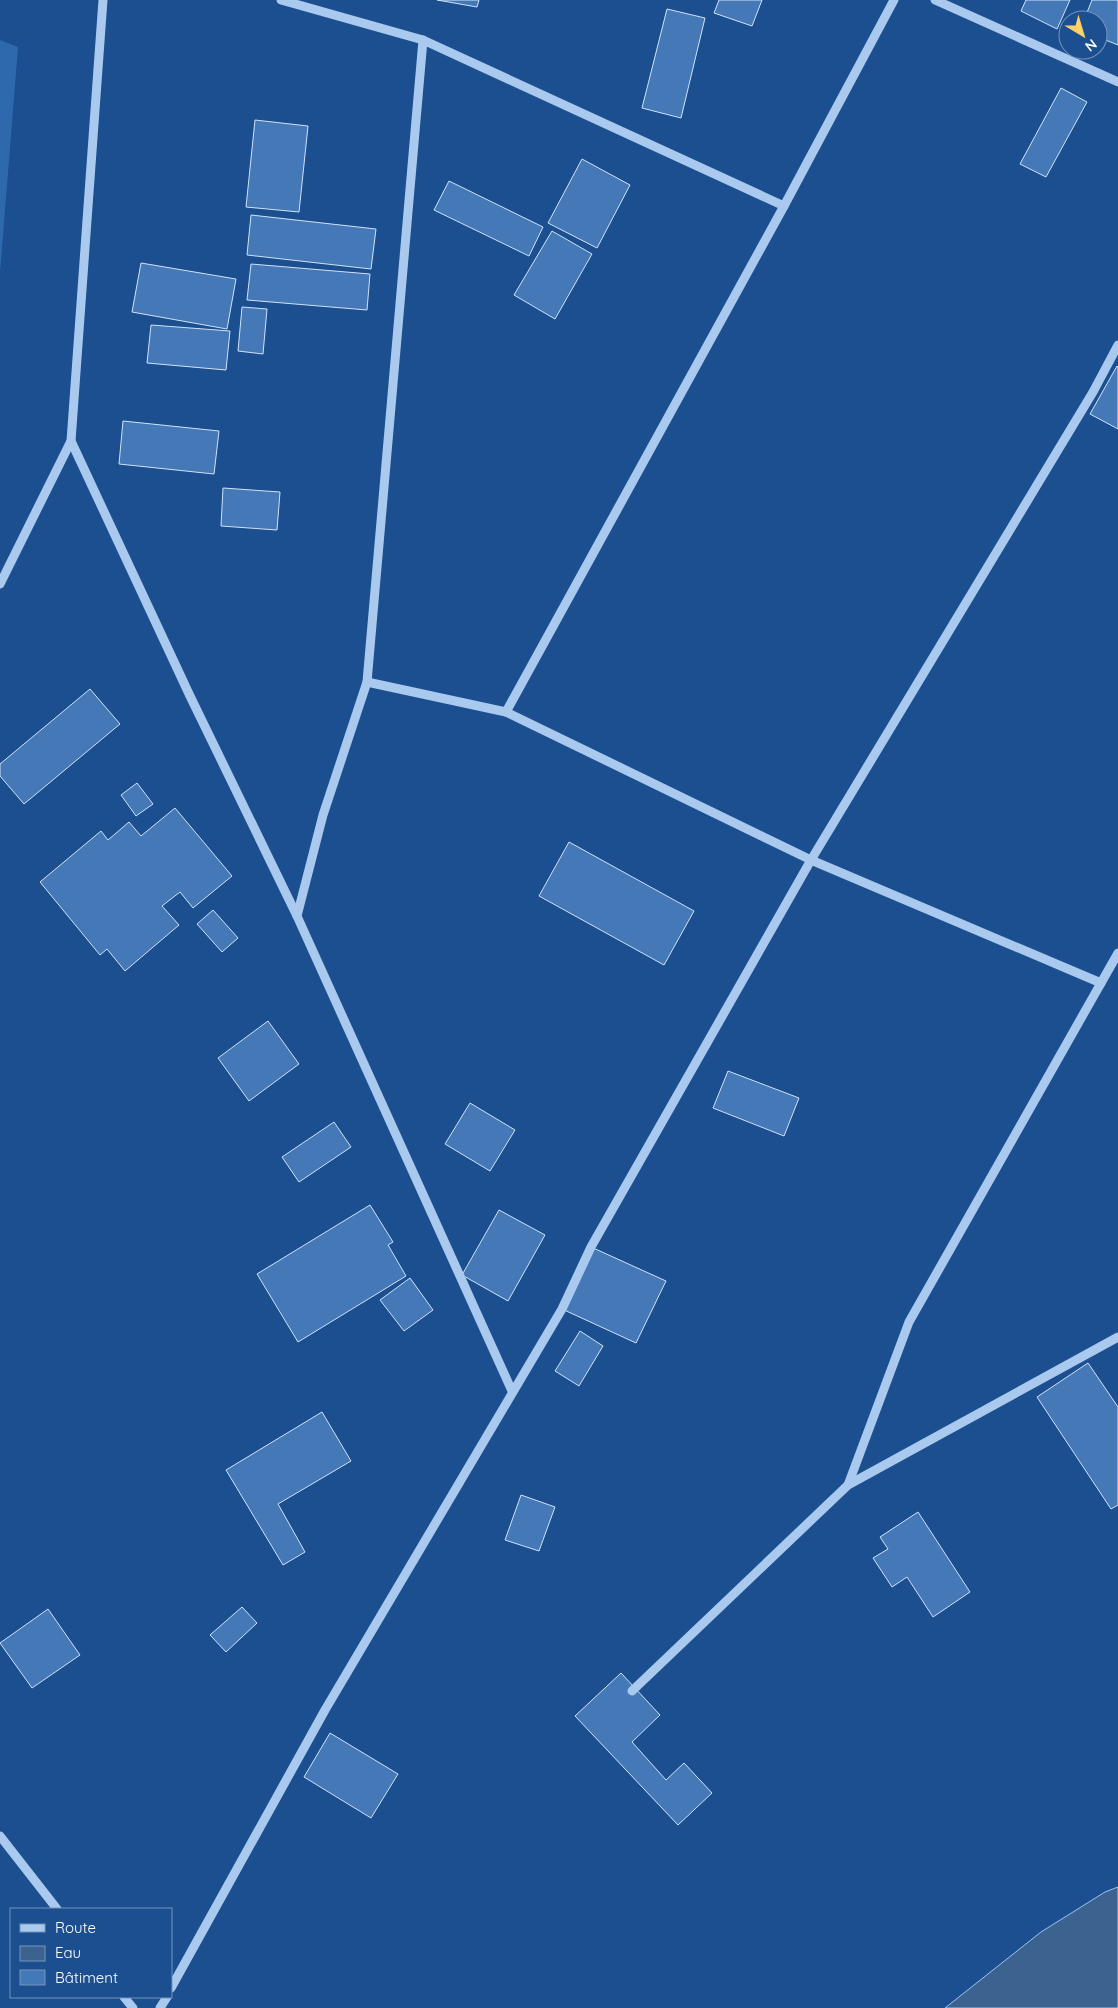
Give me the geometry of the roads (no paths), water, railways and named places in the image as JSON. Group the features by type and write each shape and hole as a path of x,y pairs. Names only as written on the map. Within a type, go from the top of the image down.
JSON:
{"street":[{"path":"0,584 71,441 103,0"},
{"path":"281,0 423,40 784,206"},
{"path":"506,712 784,206 894,0"},
{"path":"935,0 1118,82"},
{"path":"298,916 323,815 368,682 423,40"},
{"path":"172,1986 325,1710 562,1309 591,1246 811,860 1088,400 1118,345"},
{"path":"71,441 190,696 298,916 512,1391"},
{"path":"368,682 506,712 811,860 1101,983"},
{"path":"848,1485 909,1322 1118,953"},
{"path":"632,1691 848,1485 1118,1337"},
{"path":"0,1836 55,1908"},
{"path":"125,1998 133,2008"}],"water":[{"path":"1118,1887 1118,2008 945,2008 1041,1932 1105,1892"}]}
